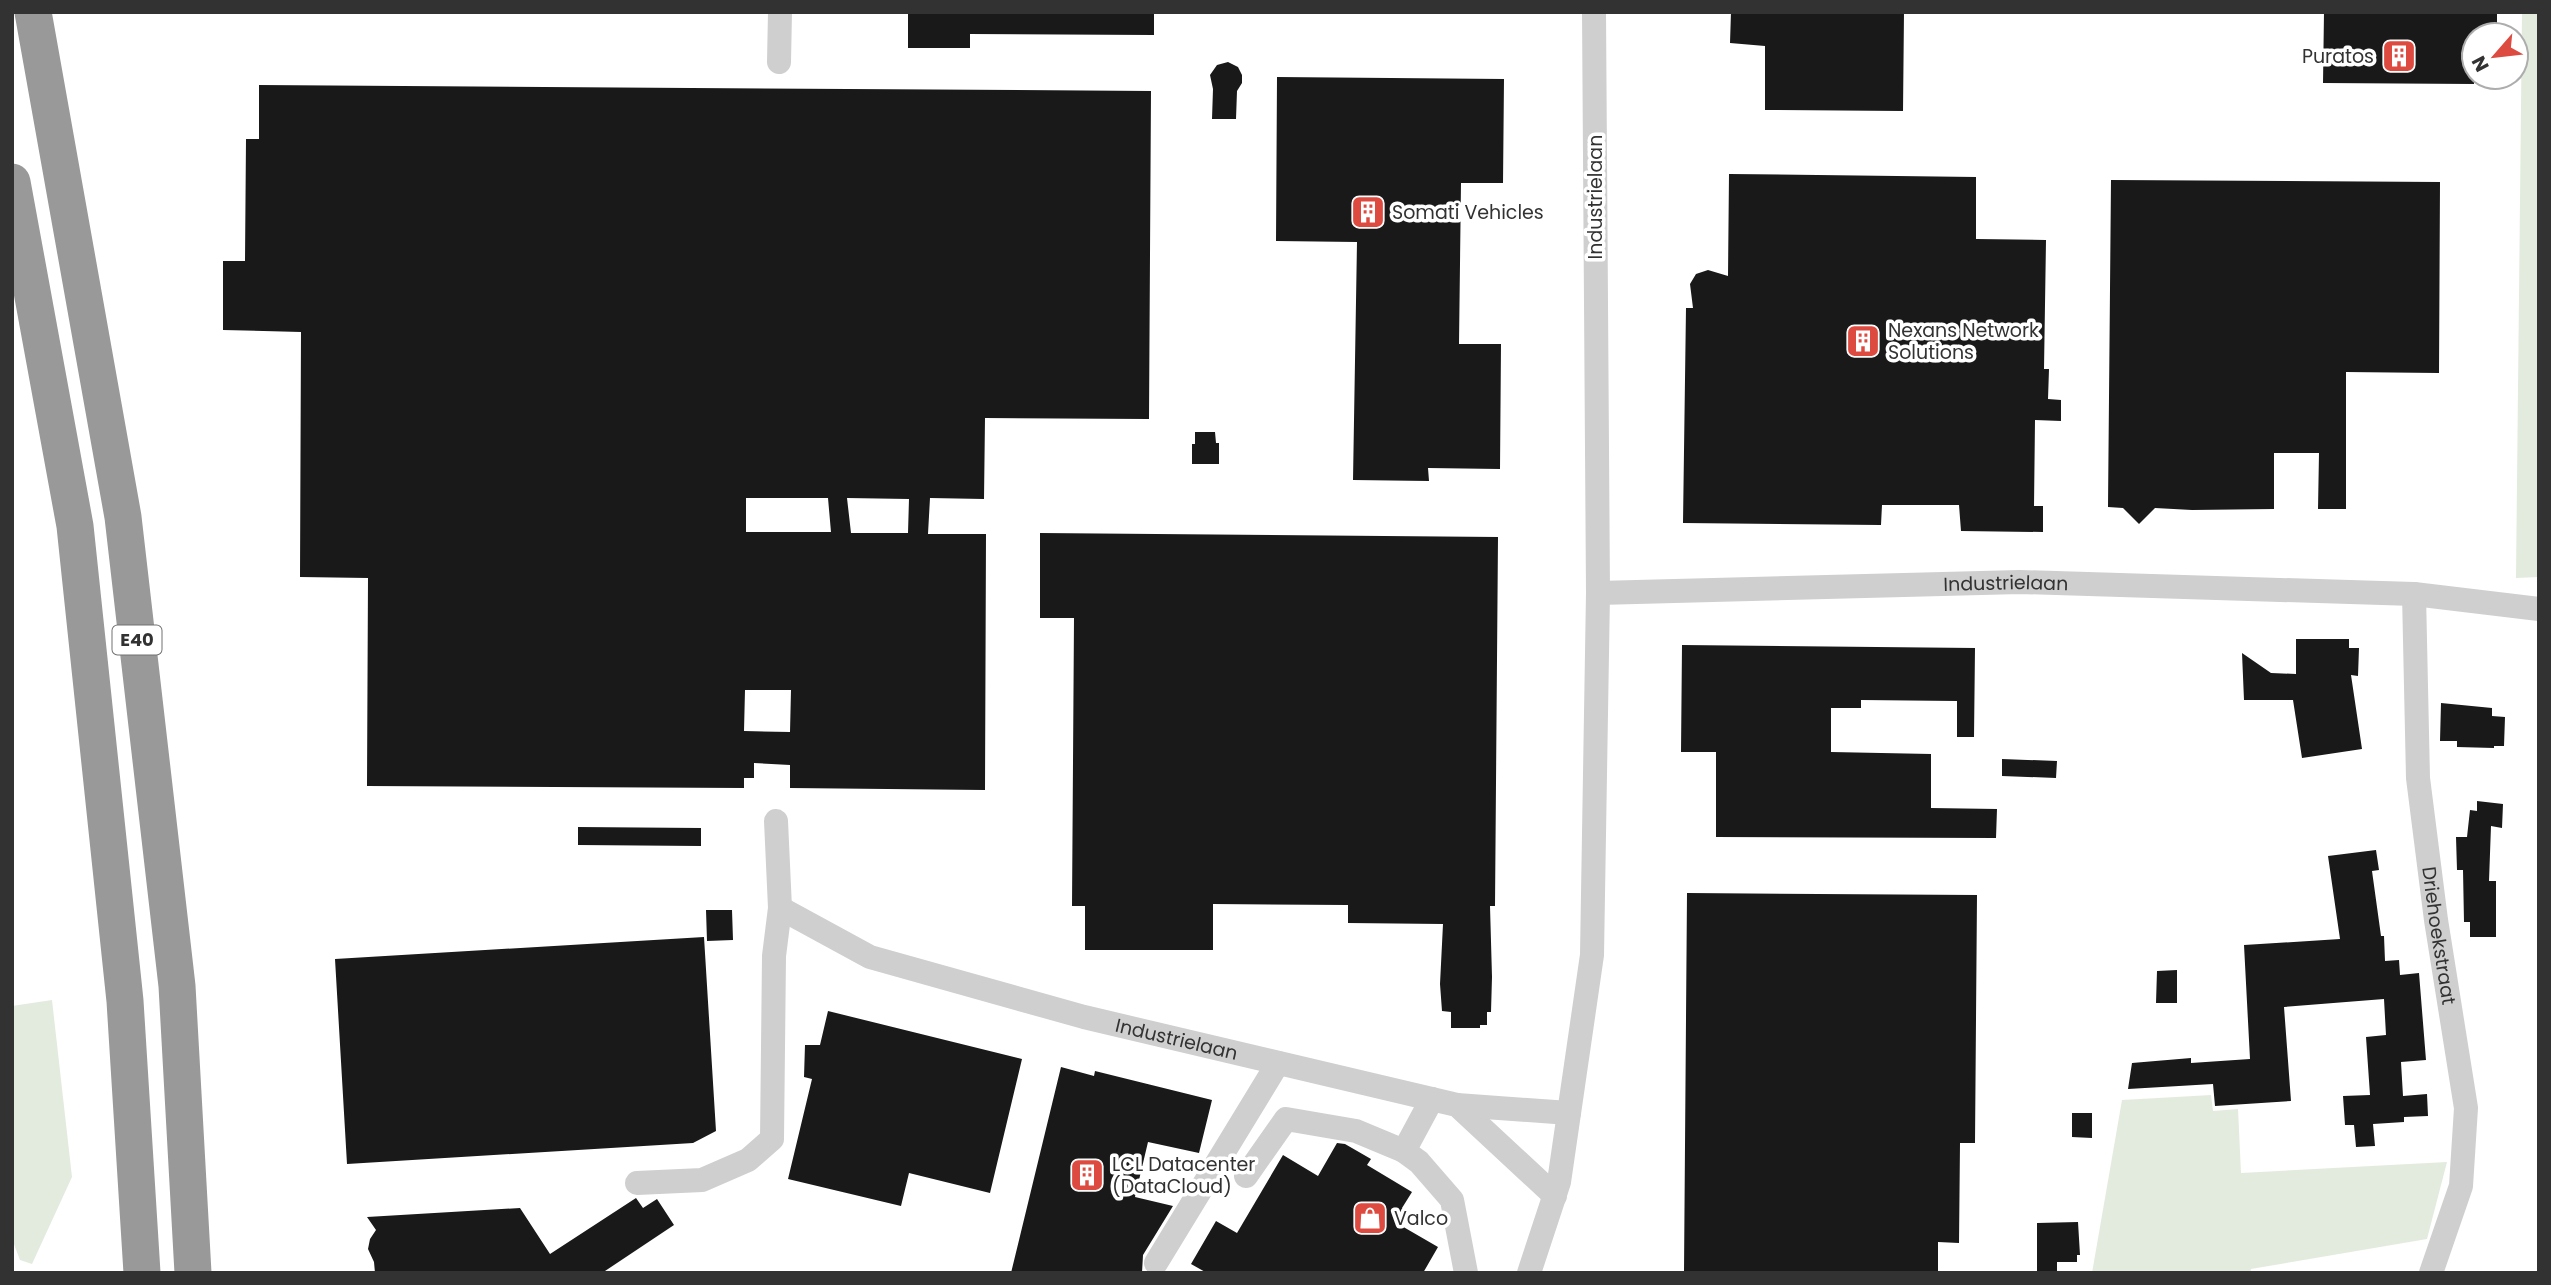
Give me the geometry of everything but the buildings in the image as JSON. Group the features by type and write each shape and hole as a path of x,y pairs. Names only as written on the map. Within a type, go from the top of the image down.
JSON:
{"highway":[{"name":"E40","path":"33,12 123,517 177,986 193,1273"},
{"name":"E40","path":"12,183 75,526 125,1001 142,1273"}],"street":[{"path":"779,62 780,12"},
{"name":"Industrielaan","path":"1529,1273 1559,1182 1592,956 1598,593 1594,12"},
{"name":"Industrielaan","path":"1598,593 2020,582 2414,594 2539,610"},
{"name":"Driehoekstraat","path":"2414,594 2418,778 2436,920 2466,1108 2461,1186 2431,1273"},
{"path":"637,1183 702,1180 748,1160 772,1139 774,956 779,908 776,821"},
{"name":"Industrielaan","path":"779,908 870,957 1084,1017 1457,1105 1555,1196"},
{"path":"1156,1263 1278,1063"},
{"path":"1404,1151 1432,1099"},
{"path":"1457,1105 1569,1113"},
{"path":"1246,1176 1286,1119 1356,1131 1404,1151 1419,1162 1452,1200 1466,1273"}],"shaded area":[{"path":"2522,12 2539,12 2539,577 2516,578 2521,91 2530,91 2530,21 2522,21"},
{"path":"52,1000 72,1177 32,1264 20,1260 12,1239 12,1006"},
{"path":"2211,1095 2213,1111 2238,1109 2241,1173 2447,1162 2427,1239 2251,1269 2250,1273 2092,1273 2122,1100"}],"place":[{"name":"Puratos","path":"2399,56"},
{"name":"Somati Vehicles","path":"1368,212"},
{"name":"Nexans Network Solutions","path":"1863,341"},
{"name":"LCL Datacenter (DataCloud)","path":"1087,1175"},
{"name":"Valco","path":"1370,1218"}]}
